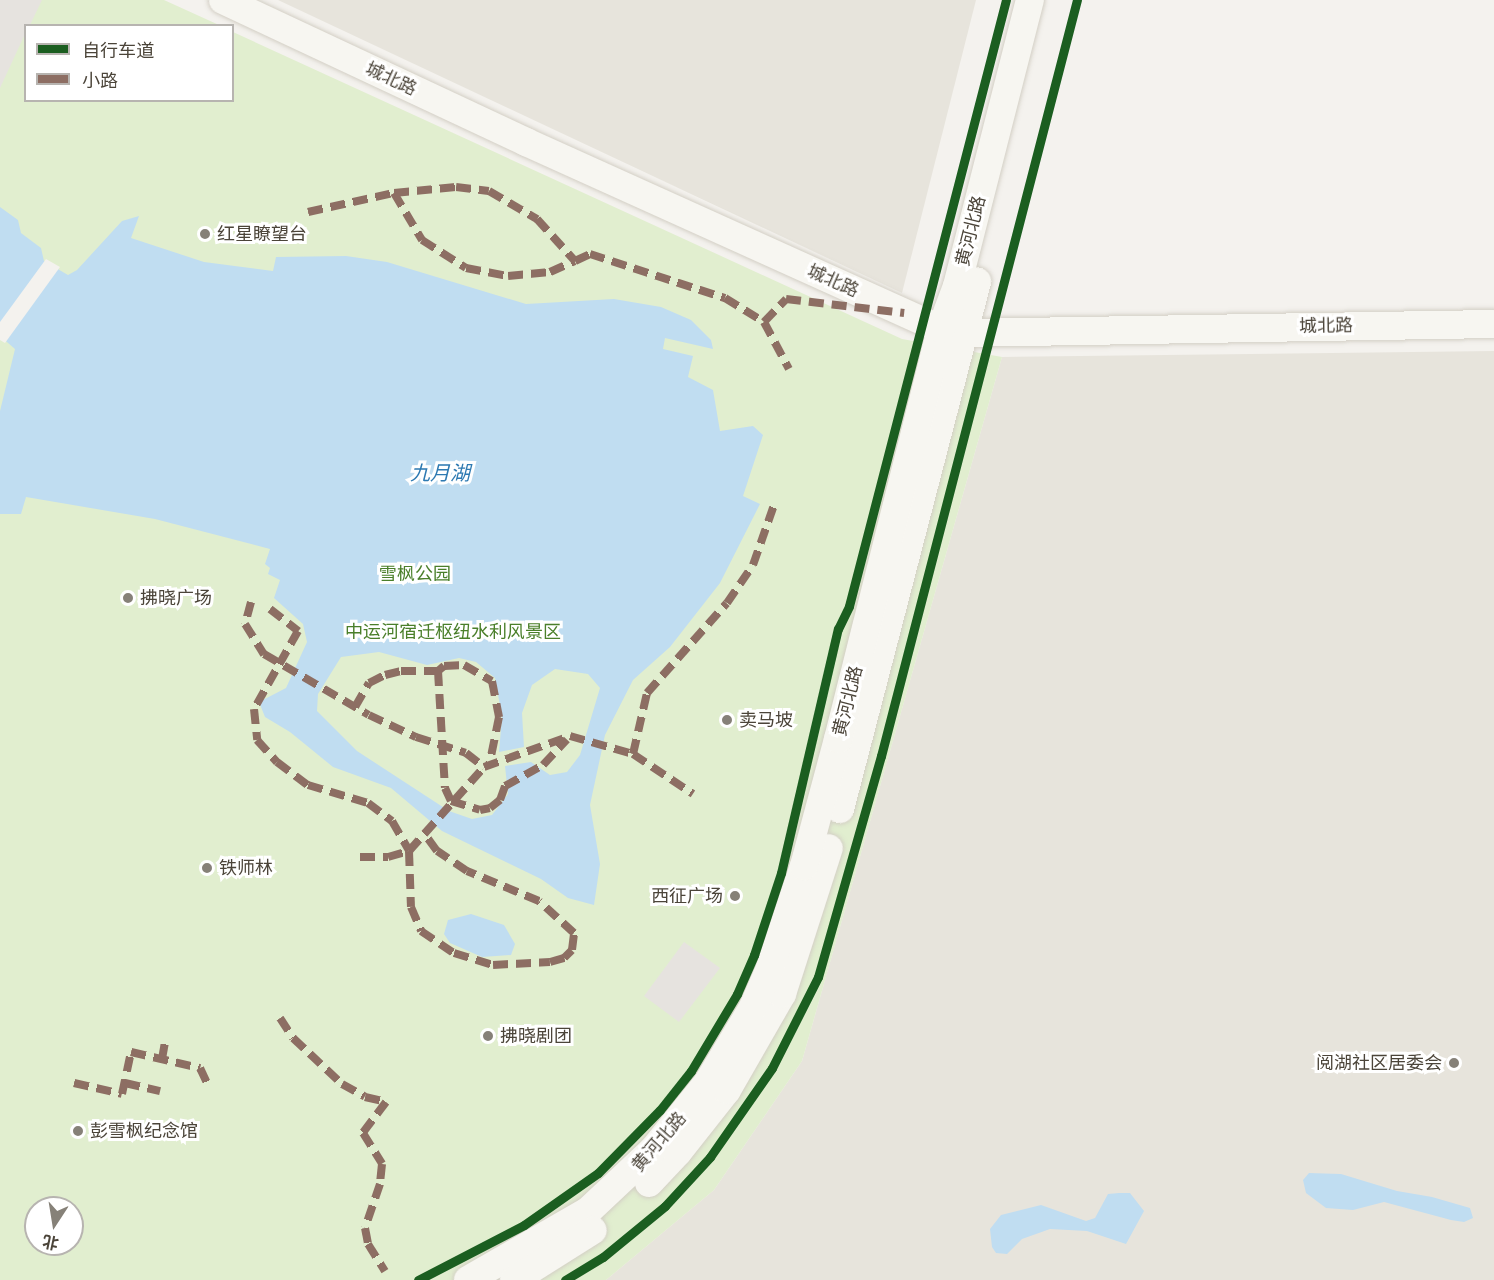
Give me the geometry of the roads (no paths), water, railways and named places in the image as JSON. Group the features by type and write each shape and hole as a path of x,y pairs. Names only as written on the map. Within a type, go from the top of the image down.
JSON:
{"main road":[{"name":"城北路","path":"223,0 535,146 951,331 1494,324"},
{"name":"黄河北路","path":"514,1280 591,1232 625,1205 678,1152 726,1090 782,994 808,920 858,745 951,331 957,286 1030,0"},
{"name":"黄河北路","path":"468,1280 554,1234 621,1183 682,1116 753,1007 777,950 804,866 951,331 1049,0"}],"water":[{"name":"九月湖","path":"0,207 18,220 21,233 41,248 44,261 68,275 77,270 122,221 139,216 131,238 204,262 273,271 276,257 346,256 387,262 526,304 614,299 661,307 691,320 711,340 713,349 665,338 663,349 693,356 688,377 713,390 720,431 753,426 763,435 743,496 760,504 720,583 670,647 633,680 605,735 590,805 600,864 594,905 568,898 541,879 442,831 391,788 333,767 290,732 265,717 259,702 286,688 307,642 303,624 274,598 280,580 268,574 270,568 265,564 270,549 155,519 26,497 21,514 0,514 0,411 15,349 0,336","holes":["379,652 427,665 459,658 476,662 495,678 502,717 499,752 524,747 522,713 532,685 555,669 588,674 600,688 580,755 567,772 550,775 531,762 505,766 508,794 492,815 472,819 449,811 357,751 317,711 318,694 341,657"]},
{"path":"471,914 504,925 515,944 511,955 482,957 450,943 444,934 448,920"},
{"path":"1309,1173 1341,1174 1397,1191 1432,1197 1470,1208 1473,1218 1464,1222 1451,1220 1384,1202 1353,1210 1326,1208 1306,1193 1303,1180"},
{"path":"1130,1193 1144,1211 1126,1244 1087,1231 1050,1229 1022,1239 1007,1254 996,1253 992,1247 990,1229 1001,1215 1041,1205 1086,1221 1095,1218 1108,1194"}],"place":[{"name":"红星瞭望台","path":"205,234"},
{"name":"拂晓广场","path":"128,598"},
{"name":"卖马坡","path":"727,720"},
{"name":"铁师林","path":"207,868"},
{"name":"西征广场","path":"735,896"},
{"name":"拂晓剧团","path":"488,1036"},
{"name":"阅湖社区居委会","path":"1454,1063"},
{"name":"彭雪枫纪念馆","path":"78,1131"}],"park label":[{"name":"雪枫公园","path":"415,574"},
{"name":"中运河宿迁枢纽水利风景区","path":"453,632"}]}
